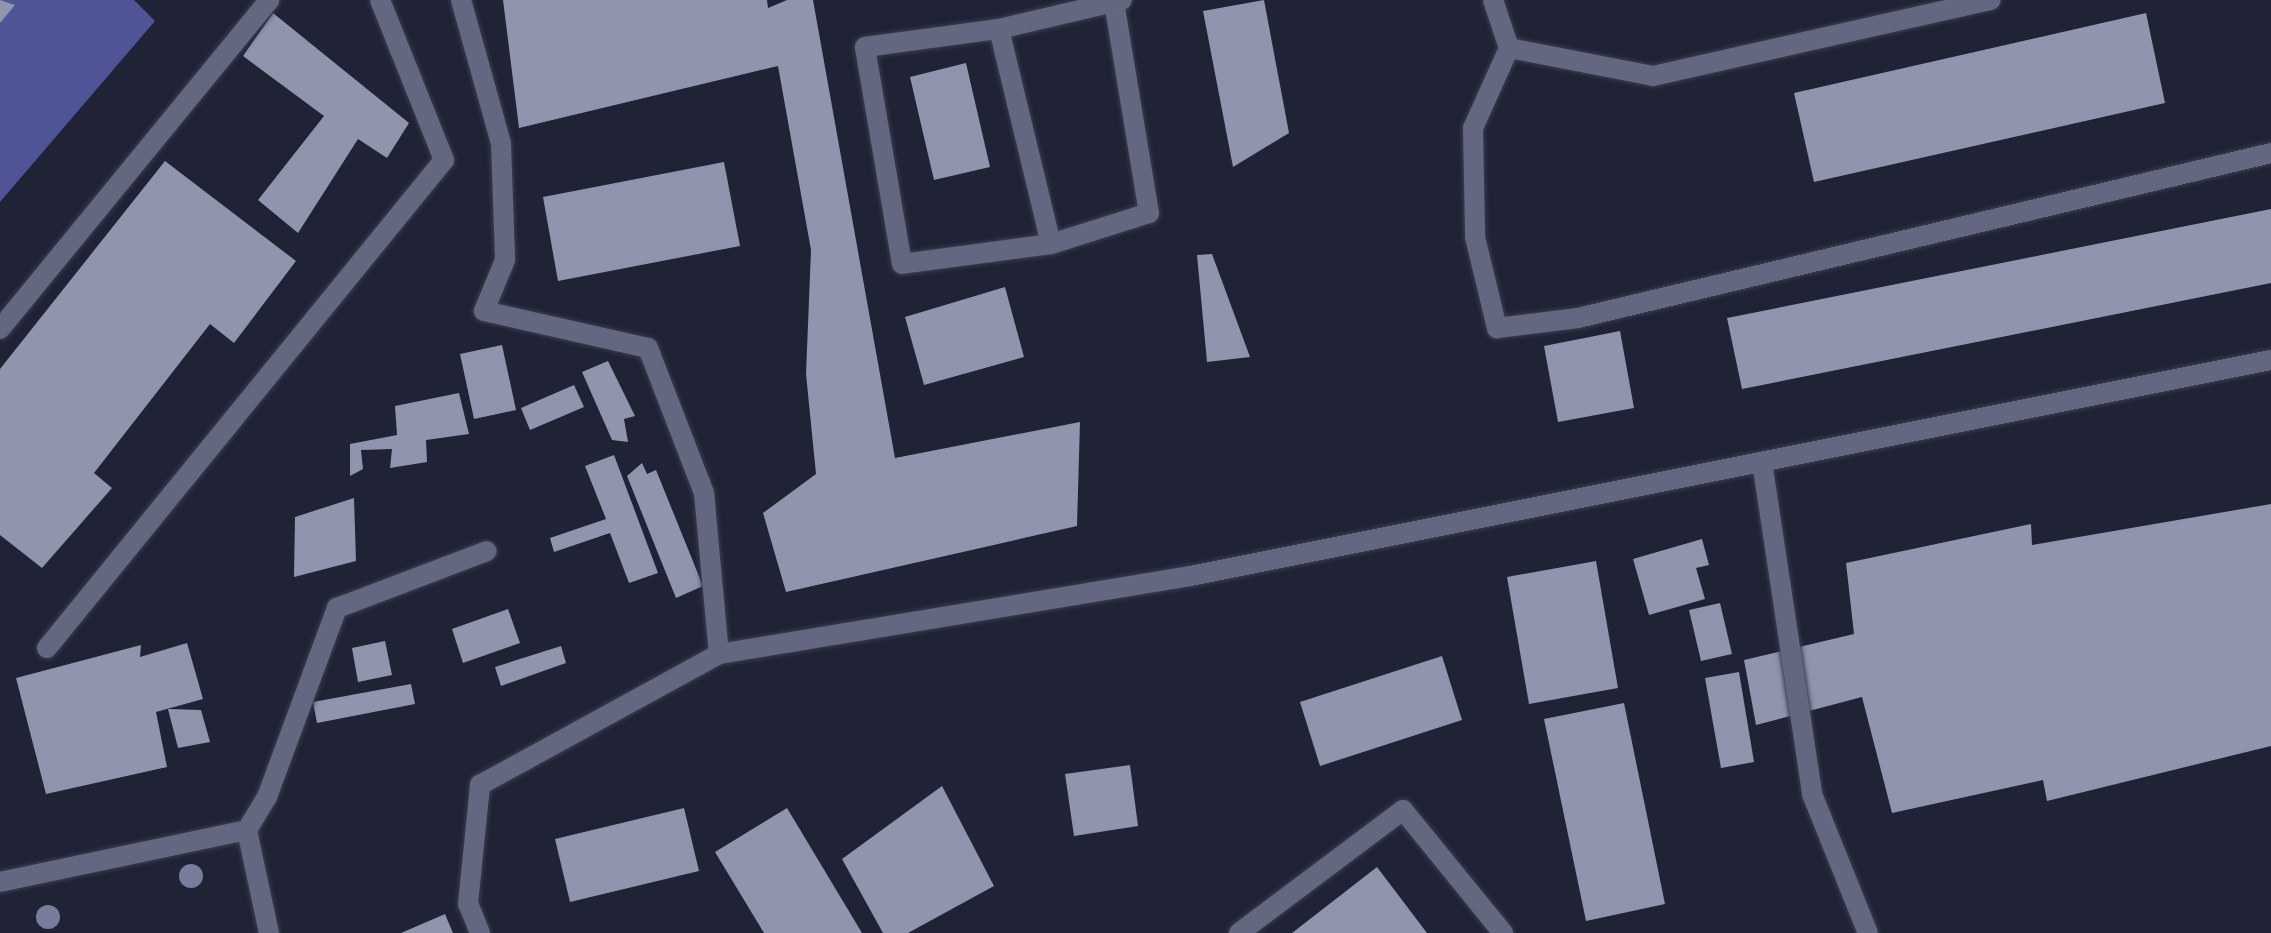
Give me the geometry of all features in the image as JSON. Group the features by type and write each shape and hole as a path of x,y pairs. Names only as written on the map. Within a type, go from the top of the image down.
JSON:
{"lane":[{"path":"0,329 269,0"},
{"path":"47,648 444,160 380,0"},
{"path":"461,0 501,143 505,260 484,311 648,348 704,493 719,654"},
{"path":"1493,0 1509,48 1473,128 1475,237 1497,328 1578,318 2271,153"},
{"path":"1509,48 1653,76 1991,0"},
{"path":"1116,1 1149,213 1051,244 902,264 865,47 999,29 1116,1"},
{"path":"999,29 1051,244"},
{"path":"480,933 468,904 480,785 719,654 1191,576 2271,360"},
{"path":"1762,462 1812,794 1868,933"},
{"path":"269,933 247,830 267,797 337,608 487,551"},
{"path":"1239,933 1403,810 1503,933"},
{"path":"0,882 247,830"}],"shaded area":[{"path":"0,0 134,0 155,21 0,202"}],"building":[{"path":"0,0 15,5 0,23"},
{"path":"503,0 767,0 768,8 787,0 813,0 895,458 1080,422 1077,526 786,592 763,513 816,474 806,374 811,250 778,66 519,128"},
{"path":"1264,0 1289,133 1233,167 1203,11"},
{"path":"273,13 409,123 387,158 358,139 298,233 258,200 324,116 243,56"},
{"path":"2146,13 2165,103 1814,182 1794,93"},
{"path":"966,63 990,167 934,180 910,77"},
{"path":"165,161 296,261 234,343 210,324 94,473 112,488 42,568 0,535 0,369"},
{"path":"724,162 740,246 558,281 543,197"},
{"path":"2271,209 2271,283 1742,389 1727,318"},
{"path":"1212,254 1250,357 1207,362 1197,255"},
{"path":"1005,287 1024,357 924,385 905,317"},
{"path":"1620,331 1634,408 1558,422 1544,346"},
{"path":"502,345 516,410 474,419 460,354"},
{"path":"608,361 635,416 624,419 628,442 612,440 582,372"},
{"path":"574,385 584,407 530,430 521,408"},
{"path":"459,393 469,434 426,440 427,462 390,468 392,449 361,450 363,469 350,476 350,444 397,435 395,406"},
{"path":"614,455 658,573 629,583 610,533 554,552 550,538 606,519 585,466"},
{"path":"642,463 647,474 656,470 703,586 676,598 627,476"},
{"path":"354,498 356,561 294,577 295,517"},
{"path":"2271,504 2271,746 2047,801 2043,780 1892,813 1862,697 1756,725 1744,660 1854,634 1846,563 2031,524 2032,545"},
{"path":"1702,539 1709,565 1696,568 1705,599 1649,615 1633,559"},
{"path":"1596,561 1618,688 1529,704 1507,577"},
{"path":"1720,603 1732,654 1701,661 1689,610"},
{"path":"508,609 520,643 463,663 452,629"},
{"path":"385,641 392,675 358,682 352,648"},
{"path":"187,643 203,699 156,712 167,767 46,794 16,678 141,645 140,657"},
{"path":"561,646 566,663 501,686 495,667"},
{"path":"1442,656 1462,720 1320,766 1300,702"},
{"path":"1739,672 1754,762 1721,768 1705,678"},
{"path":"411,684 415,704 317,723 313,702"},
{"path":"1624,703 1665,904 1586,921 1544,719"},
{"path":"168,709 201,710 210,742 178,748"},
{"path":"1130,765 1138,826 1074,836 1065,774"},
{"path":"942,786 994,886 908,933 883,933 842,859"},
{"path":"684,808 699,871 570,902 555,839"},
{"path":"787,808 862,933 764,933 715,852"},
{"path":"1377,867 1427,933 1292,933"},
{"path":"445,914 453,933 401,933"}]}
